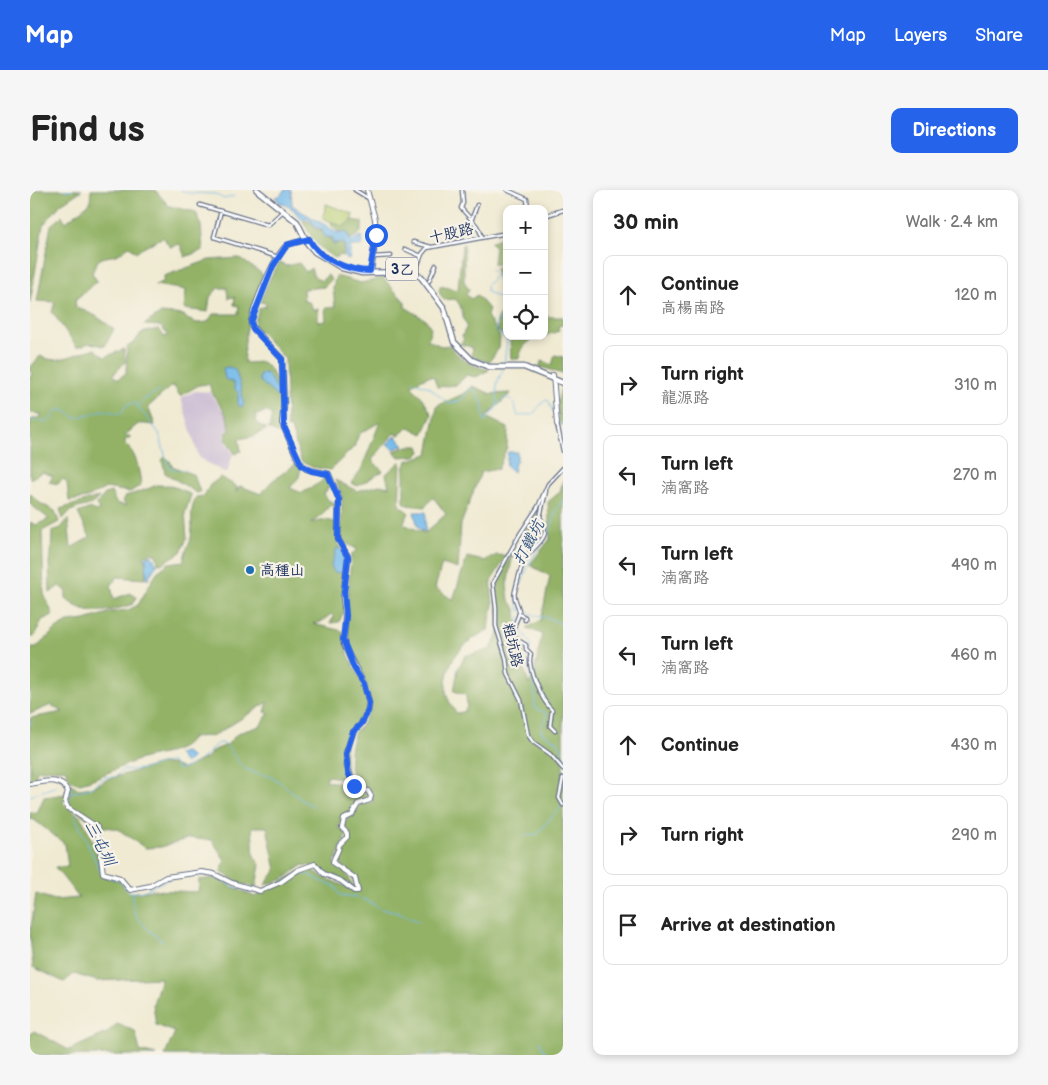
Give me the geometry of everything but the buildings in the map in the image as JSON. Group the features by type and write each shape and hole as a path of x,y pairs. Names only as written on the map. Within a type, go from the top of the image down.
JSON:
{"main road":[{"name":"3乙","path":"257,190 298,220 308,240"},
{"name":"3乙","path":"260,190 268,198"},
{"name":"3乙","path":"276,204 297,222 319,255 342,268 357,273 415,272 429,281 446,307 454,337 461,348 478,361 530,368 563,381"},
{"name":"3乙","path":"415,272 427,282 442,304 452,338 459,350 478,363 490,367 504,365"}],"street":[{"path":"355,190 370,199"},
{"path":"367,190 376,235 371,272"},
{"path":"462,190 464,203 462,208 471,221 480,229 482,237"},
{"path":"508,190 527,199 528,205"},
{"path":"200,205 268,225 283,211"},
{"path":"471,221 477,205"},
{"path":"548,215 563,210"},
{"path":"221,211 214,236 278,257"},
{"name":"十股路","path":"415,272 424,250 431,247 503,234"},
{"path":"30,784 57,781 63,783 68,790 66,800 68,808 96,827 103,873 120,878 130,890 150,886 170,876 202,872 214,874 232,884 260,891 281,882 298,870 316,864 324,874 341,881 357,892 355,878 336,867 333,860 339,852 339,845 348,837 342,828 344,819 352,814 357,805 370,800 371,796 368,790 356,788 352,784 347,766 346,754 353,732 361,724 369,707 364,684 354,668 343,640 346,616 344,592 347,553 338,539 338,494 328,474 306,469 298,460 282,423 284,402 282,359 251,325 262,290 278,257 287,245 308,240"},
{"path":"413,242 431,247"},
{"path":"405,249 421,256"},
{"path":"373,257 391,256"},
{"path":"429,281 436,265"},
{"path":"553,377 557,422 563,451"},
{"name":"粗坑路","path":"563,468 545,490 538,507 495,577 493,587 496,626 506,658 508,674 521,700 528,735 533,742 550,754 563,769"},
{"path":"525,620 520,615 514,592 526,557 535,550 545,531 545,524 540,517 545,490"},
{"path":"520,615 513,625 514,636 526,645 531,671 538,682 542,699 552,710 550,726 555,730"},
{"path":"562,805 559,794 563,778"}],"shaded area":[{"path":"195,391 209,392 228,418 229,430 225,432 224,439 233,454 227,474 199,458 181,398"}],"green space":[{"path":"30,190 82,190 61,204 43,225 30,303"},
{"path":"91,190 155,190 169,206 196,212 201,226 203,250 185,257 180,244 170,247 163,237 136,252 129,246 121,253 101,259 92,273 97,281 75,300 76,307 96,316 114,329 105,346 90,343 77,347 52,312 55,302 37,301 51,225 62,216 66,222 90,203"},
{"path":"326,204 353,214 352,220 343,227 323,218"},
{"path":"353,220 362,222 362,229 358,235 350,239 346,232 338,232 330,224 333,222 343,227"},
{"path":"303,221 311,222 316,229 321,230 325,237 332,239 333,245 339,243 344,245 343,256 339,255 335,258 324,251 312,237"},
{"path":"500,238 503,249 503,296 495,268 502,268 501,264 493,264 495,248 491,242"},
{"path":"464,244 464,281 469,290 466,294 471,299 477,295 489,309 487,316 500,337 499,348 489,362 478,359 471,354 473,350 471,347 460,344 464,339 462,336 467,326 460,305 455,299 444,300 439,292 440,286 458,290 462,245"},
{"path":"239,258 261,273 265,279 247,331 244,352 245,363 263,362 275,378 282,397 284,433 277,433 269,429 272,415 266,411 258,415 255,413 257,424 267,429 254,436 239,439 241,451 235,454 226,439 226,433 230,431 227,417 211,391 209,384 199,385 180,396 173,385 148,407 155,425 138,424 125,435 131,437 125,440 125,444 135,457 141,485 130,492 106,488 87,498 69,501 67,483 63,479 58,484 49,482 53,476 42,472 30,479 30,420 41,417 41,414 30,413 30,376 32,375 30,368 40,356 54,360 95,349 105,357 124,349 125,362 113,375 118,379 126,373 127,347 135,342 141,333 159,329 164,337 168,335 160,326 144,325 161,313 184,315 187,319 197,323 208,322 213,314 238,314 239,306 234,305 235,297 228,298 227,288 218,288 210,297 208,312 184,309 186,290 155,285 163,282 164,276 209,260"},
{"path":"280,262 286,266 299,263 306,272 311,268 313,275 321,281 328,275 331,280 324,287 303,289 304,301 309,302 314,310 318,309 318,322 326,321 325,308 335,307 333,287 336,276 361,283 383,278 405,302 405,307 426,320 431,328 428,340 441,346 449,345 466,361 489,370 476,377 467,375 456,385 437,387 434,377 429,376 411,386 423,398 432,415 423,434 409,427 399,435 394,433 372,460 383,471 358,486 351,483 361,470 380,422 359,434 354,447 330,470 312,467 301,461 291,428 287,427 285,359 254,325 259,308 266,306 266,303 260,302 271,276"},
{"path":"503,314 503,335 497,330 498,316"},
{"path":"548,317 563,317 563,325 558,326 559,331 548,335"},
{"path":"509,340 532,340 524,346 519,359 511,359"},
{"path":"555,355 563,357 563,374 539,367 542,361 552,365"},
{"path":"562,385 563,425 559,425 557,403"},
{"path":"473,386 491,394 511,393 486,417 508,428 507,447 498,469 481,472 461,524 458,569 442,564 435,588 453,600 467,557 484,561 497,555 507,556 491,581 493,605 488,630 463,647 448,670 446,694 456,713 464,712 467,706 466,695 454,691 458,669 465,656 491,649 500,630 495,583 513,553 507,585 509,600 516,609 517,624 524,644 523,665 529,685 535,670 542,634 527,628 541,620 550,576 530,565 550,539 548,502 560,492 563,480 563,1055 165,1055 175,1032 156,1025 153,1004 161,978 97,981 74,974 64,982 33,967 30,934 36,894 55,900 79,898 55,867 68,867 65,844 33,819 30,820 30,813 37,813 44,797 66,794 63,803 80,816 84,823 104,877 119,881 130,893 152,890 198,892 199,880 214,878 255,897 297,873 311,869 323,877 354,890 357,886 349,873 337,860 351,833 342,826 360,804 373,802 370,788 357,786 350,765 351,746 355,731 361,727 370,709 368,688 345,642 351,555 357,549 341,541 342,495 335,480 357,491 380,485 389,487 386,474 401,461 399,505 409,513 403,524 425,533 446,514 433,497 425,507 407,505 404,502 404,469 407,461 428,454 437,406 465,393"},
{"path":"408,446 419,446 421,452 415,456 399,457 394,451"},
{"path":"165,457 172,466 194,475 200,492 197,493 165,473 162,460"},
{"path":"297,463 301,467 299,477 290,488 302,493 321,482 325,476 328,477 330,485 324,494 328,500 335,503 339,514 336,518 334,506 330,505 320,517 310,523 327,520 338,523 338,544 347,557 344,611 339,622 330,623 334,617 331,614 321,622 313,624 343,631 347,651 365,690 367,699 366,711 352,730 347,741 345,761 349,779 327,776 326,781 348,784 369,794 369,799 357,802 338,827 347,833 334,863 345,872 354,887 335,876 324,873 317,867 303,865 283,879 265,885 276,870 267,827 252,827 254,856 260,865 256,887 241,884 221,872 225,860 212,840 189,838 161,847 145,848 118,829 99,826 71,807 69,800 71,791 68,786 71,784 79,789 93,787 108,779 160,764 171,764 183,769 208,757 212,751 227,745 238,733 260,726 269,713 265,712 268,702 213,736 192,737 188,743 176,750 135,761 89,781 77,783 72,781 65,769 37,770 35,778 30,782 30,718 63,712 51,705 30,714 30,648 36,648 56,629 68,622 128,610 138,605 157,572 169,563 184,561 191,538 192,508 196,497 204,496 210,485 221,477 237,487 236,492 240,486 261,494 272,481"},
{"path":"156,485 174,487 191,495 185,513 187,538 181,552 161,564 158,563 157,556 152,553 144,556 147,566 145,579 117,577 111,586 114,599 130,593 137,597 133,604 107,611 90,611 74,605 66,599 66,590 59,586 50,593 49,561 52,531 61,528 68,519 71,548 90,537 78,513 91,508 96,512 100,510 96,505 105,494 111,492 116,503 126,506 123,501 125,496"},
{"path":"30,493 40,503 55,511 59,522 42,531 44,594 53,615 42,620 34,637 30,637 30,522 36,525 49,519 30,504"},
{"path":"543,496 540,518 544,525 542,536 524,533 536,515"},
{"path":"99,497 90,505 69,512 63,519 60,509"},
{"path":"117,1024 135,1031 140,1051 156,1055 30,1055 30,1034 34,1031 69,1050 107,1033"}],"water":[{"path":"284,190 291,190 292,205 297,209 337,233 346,232 351,241 362,236 363,244 361,246 351,246 349,260 345,258 345,245 342,242 333,244 333,238 324,236 322,229 315,227 311,220 301,219 293,209 279,202 275,197 280,196"},
{"path":"229,367 235,370 242,393 243,407 238,405 238,392 235,389 234,383 225,379 223,368"},
{"path":"267,374 278,391 277,397 259,380 260,375"},
{"path":"396,436 404,445 394,449 387,444"},
{"path":"508,452 517,452 517,461 513,472 506,466"},
{"path":"414,512 426,512 425,532 418,527"},
{"path":"337,548 341,549 346,559 342,573 334,572 331,565"},
{"path":"151,555 157,564 147,580 146,557"},
{"path":"185,752 192,758 185,764 178,754"}],"waterway":[{"path":"64,190 72,190"},
{"path":"181,190 188,193 215,194 224,199 234,196"},
{"path":"490,269 496,275 486,286 487,292 503,300"},
{"path":"503,318 497,320 495,329 503,337"},
{"path":"504,365 506,340"},
{"path":"503,369 497,383 497,406 505,397 513,401 518,416 533,414 544,401 548,400 556,419"},
{"path":"412,381 429,387 449,404 461,400 470,388 474,388 482,403 485,422 497,406"},
{"path":"139,407 143,400 159,391"},
{"path":"30,420 49,422 57,410 64,410 76,418 102,410 121,414 126,405 135,403 159,433 168,466 175,470 185,470"},
{"path":"558,422 561,425 563,423"},
{"name":"打鐵坑","path":"520,612 516,597 517,587 522,584 527,568 549,532 558,507 563,500"},
{"path":"520,609 540,617 547,617 563,625"},
{"name":"打鐵坑","path":"520,616 519,626 531,644 527,665 534,685 535,708 546,713 546,719 540,727 543,734 557,741 563,752"},
{"path":"71,793 91,788 105,777 115,777 123,770 144,769 171,761 177,769 184,768 203,757 217,744 222,743 228,747 246,769 275,779 313,806"},
{"name":"三屯圳","path":"66,784 71,788 68,802 72,808"},
{"name":"三屯圳","path":"30,796 59,785"},
{"name":"打鐵坑","path":"525,836 537,834 563,804"},
{"name":"三屯圳","path":"74,815 102,875 119,880 128,891 142,891 184,875 198,874 218,878"},
{"name":"三屯圳","path":"226,882 232,886 261,893 300,874 304,874 324,883 334,885 340,895 358,897"},
{"path":"132,894 134,910 140,921 162,941"},
{"name":"三屯圳","path":"360,897 381,909 393,911 420,922"},
{"path":"540,1041 541,1046 548,1055"},
{"path":"429,1055 434,1052"}],"place":[{"name":"高種山","path":"250,570"}],"route":[{"path":"354,786 348,772 346,751 354,730 361,724 369,709 369,703 367,691 354,668 343,640 346,616 343,598 348,557 338,539 338,494 328,474 306,469 298,460 282,423 284,402 282,359 258,335 253,329 251,322 273,266 287,245 309,239 317,250 344,266 357,271 370,271 376,245 376,235"}]}
